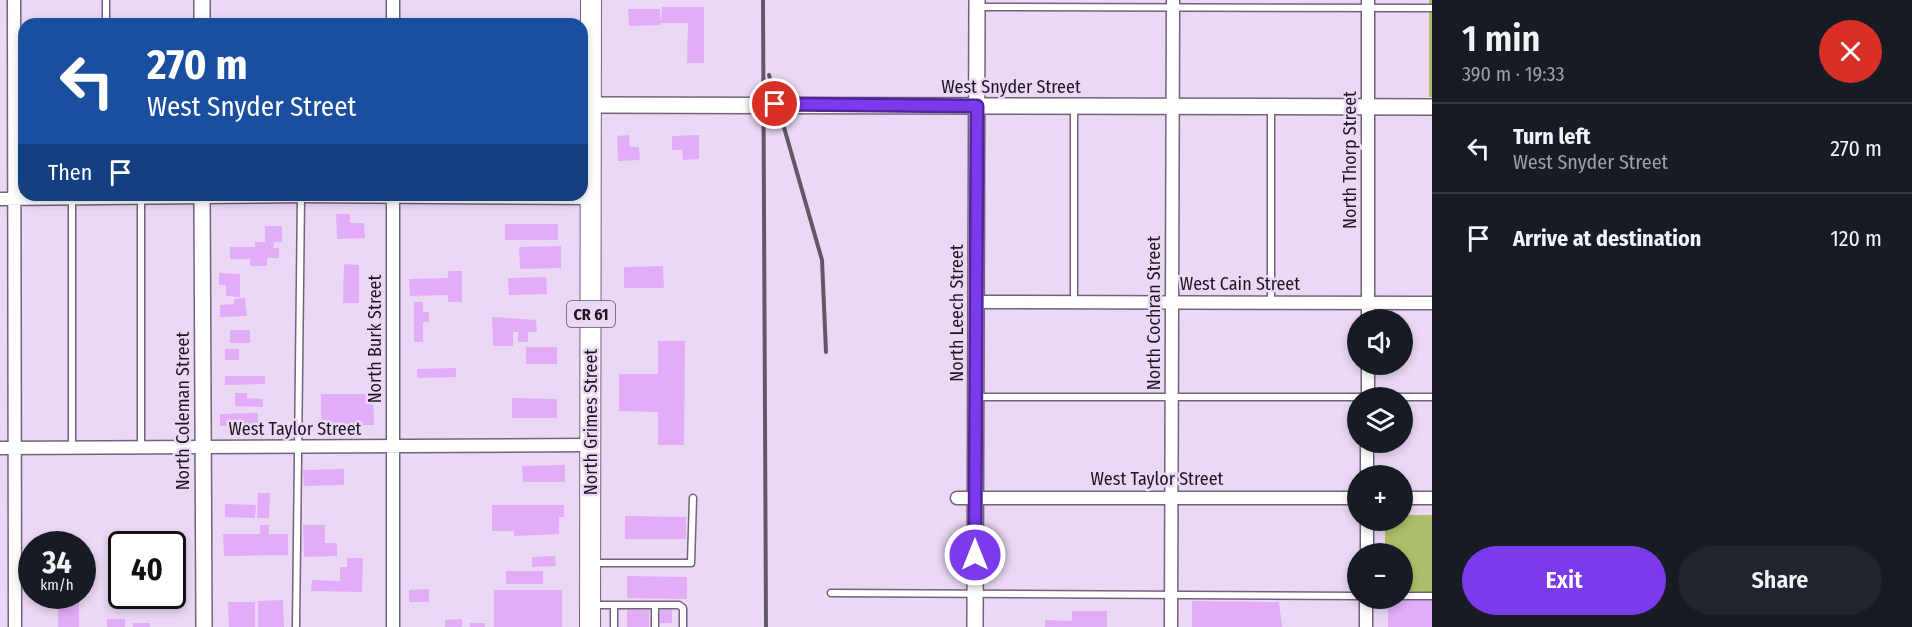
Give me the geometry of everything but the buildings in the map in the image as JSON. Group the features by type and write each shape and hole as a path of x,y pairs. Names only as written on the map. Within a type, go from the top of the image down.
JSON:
{"main road":[{"name":"North Grimes Street","path":"590,627 591,0"}],"street":[{"path":"14,0 15,627"},
{"path":"202,0 202,18"},
{"path":"393,0 393,18"},
{"name":"North Leech Street","path":"975,627 977,4"},
{"name":"North Cochran Street","path":"1171,627 1173,4"},
{"name":"North Thorp Street","path":"1368,4 1368,309"},
{"name":"West Snyder Street","path":"591,105 1432,107"},
{"path":"0,199 18,199"},
{"name":"North Coleman Street","path":"202,201 204,627"},
{"name":"North Burk Street","path":"393,201 393,627"},
{"name":"West Cain Street","path":"976,302 1432,303"},
{"name":"West Taylor Street","path":"0,448 591,446"},
{"name":"West Taylor Street","path":"957,498 1347,498"},
{"path":"1413,498 1432,498"},
{"path":"1366,609 1366,627"}],"lane":[{"path":"106,0 106,18"},
{"path":"977,4 1368,4 1432,8"},
{"path":"1074,107 1074,302"},
{"path":"1271,107 1271,302"},
{"path":"72,201 72,448"},
{"path":"141,201 141,447"},
{"path":"296,627 301,201"},
{"path":"976,397 1347,397"},
{"path":"1413,397 1432,397"},
{"path":"590,563 691,563 693,498"},
{"path":"831,593 1347,596"},
{"path":"1413,596 1432,596"},
{"path":"590,605 679,606 682,609 683,627"},
{"path":"614,605 614,627"},
{"path":"655,605 655,627"}],"green space":[{"path":"1429,0 1432,0 1432,97 1429,97"},
{"path":"1413,515 1432,515 1432,596 1413,596 1413,543 1385,543 1385,531 1413,531"}],"railway":[{"path":"763,0 766,627"},
{"path":"769,75 822,260 826,352"}],"route":[{"path":"775,104 977,106 975,555"}]}
